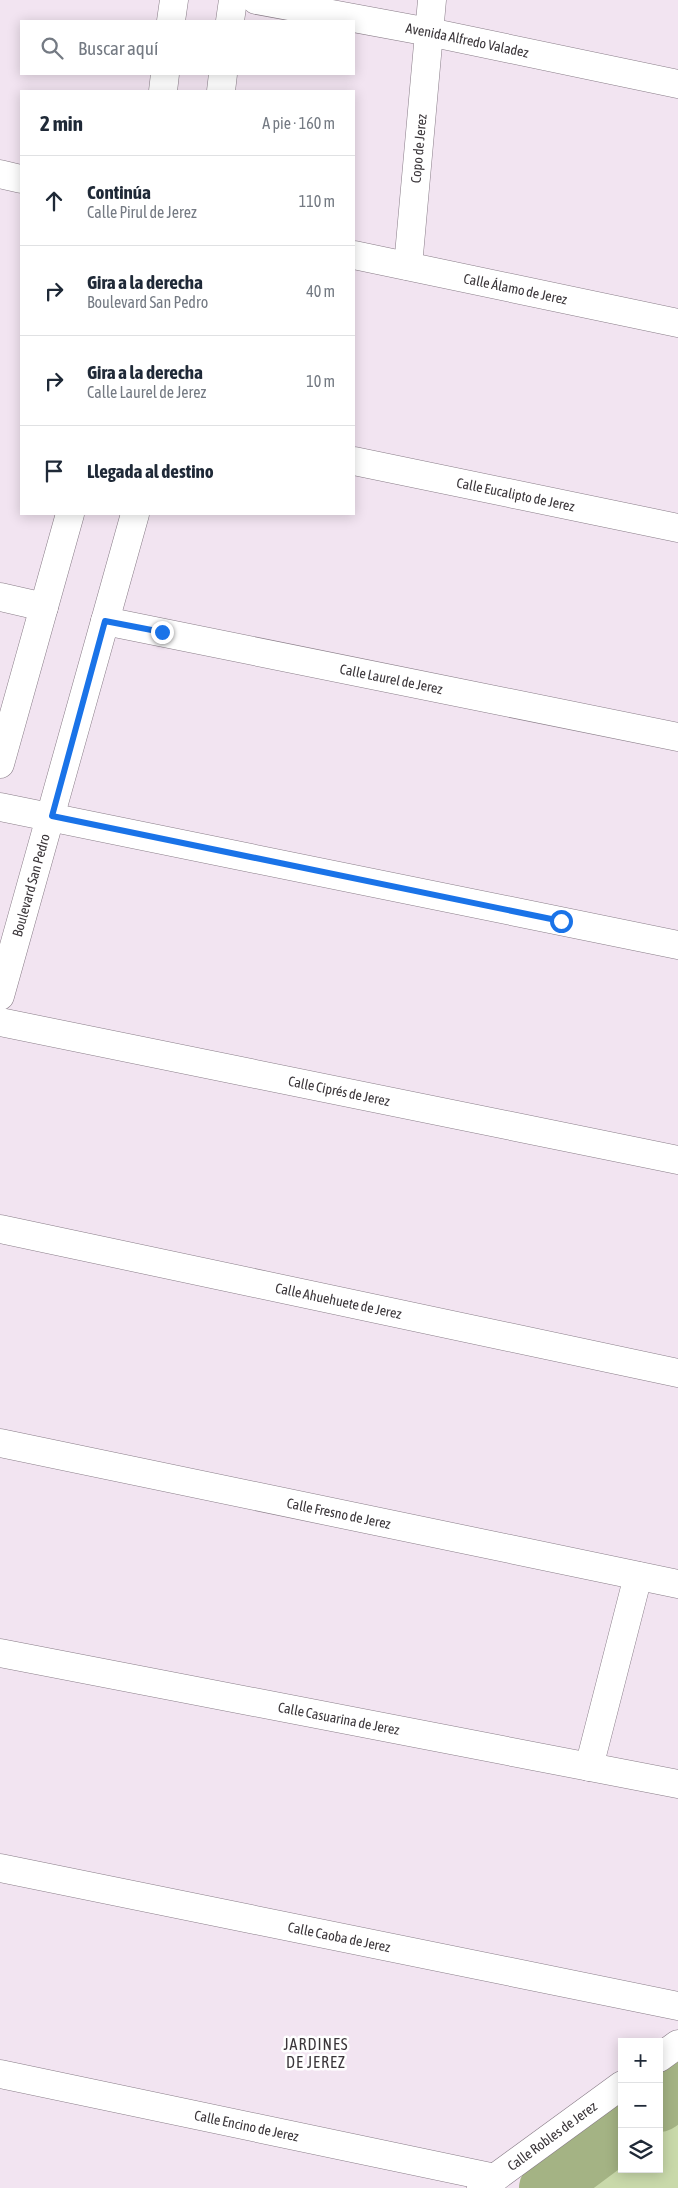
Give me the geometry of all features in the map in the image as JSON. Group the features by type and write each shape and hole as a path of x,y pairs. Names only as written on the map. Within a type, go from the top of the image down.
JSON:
{"street":[{"path":"172,20 174,0"},
{"path":"230,20 233,0"},
{"name":"Avenida Alfredo Valadez","path":"256,0 429,32 678,84"},
{"name":"Copo de Jerez","path":"408,266 432,0"},
{"path":"163,90 165,75"},
{"path":"221,90 223,75"},
{"path":"0,174 20,180"},
{"name":"Calle Álamo de Jerez","path":"355,255 678,323"},
{"name":"Calle Eucalipto de Jerez","path":"355,461 678,528"},
{"path":"0,764 70,515"},
{"name":"Boulevard San Pedro","path":"0,996 52,816 135,515"},
{"path":"0,597 44,607"},
{"name":"Calle Laurel de Jerez","path":"105,621 678,737"},
{"path":"0,807 52,816 678,945"},
{"name":"Calle Ciprés de Jerez","path":"0,1022 678,1160"},
{"name":"Calle Ahuehuete de Jerez","path":"0,1229 678,1373"},
{"name":"Calle Fresno de Jerez","path":"0,1443 678,1584"},
{"path":"589,1767 638,1576"},
{"name":"Calle Casuarina de Jerez","path":"0,1653 678,1784"},
{"name":"Calle Caoba de Jerez","path":"0,1868 678,2006"},
{"path":"663,2055 678,2044"},
{"name":"Calle Encino de Jerez","path":"0,2074 488,2183"},
{"name":"Calle Robles de Jerez","path":"488,2183 618,2089"}],"green space":[{"path":"678,2104 678,2188 566,2188 618,2149 618,2173 663,2173 663,2115"}],"waterway":[{"path":"663,2101 678,2090"},
{"path":"547,2188 618,2135"}],"district":[{"name":"JARDINES DE JEREZ","path":"316,2053"}],"route":[{"path":"162,632 105,621 52,816 561,921"}]}
